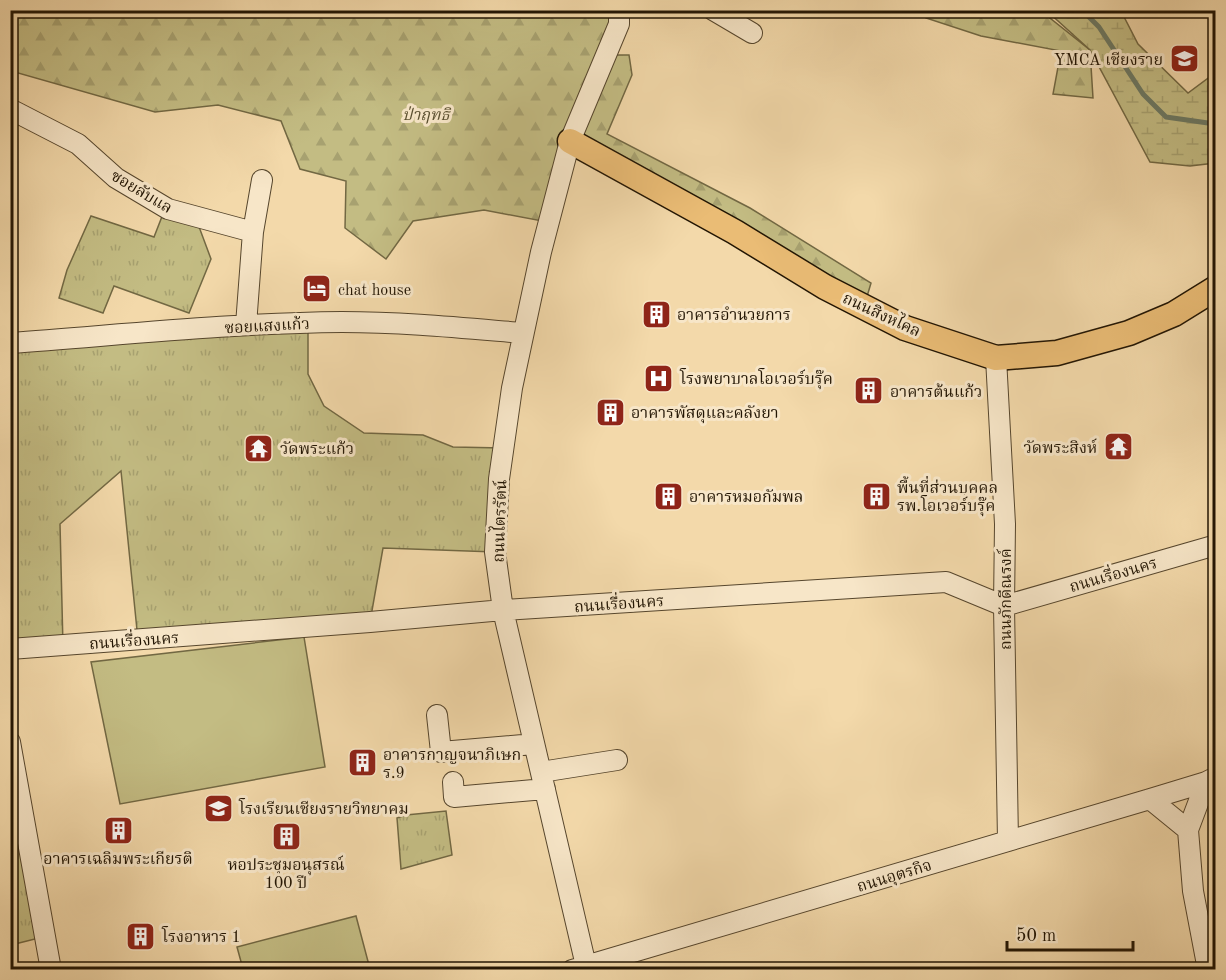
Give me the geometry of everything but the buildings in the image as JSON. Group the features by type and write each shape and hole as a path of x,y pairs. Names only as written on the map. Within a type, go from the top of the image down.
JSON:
{"main road":[{"name":"ถนนสิงหไคล","path":"570,141 735,232 825,287 905,328 996,358 1057,353 1129,333 1174,314 1215,288"}],"street":[{"path":"713,10 752,33"},
{"name":"ถนนไตรรัตน์","path":"582,968 543,780 503,610 495,552 499,479 512,388 541,252 570,141 623,15"},
{"name":"ซอยลับแล","path":"10,110 78,144 116,178 168,209 252,232"},
{"path":"246,326 252,232 262,180"},
{"name":"ซอยแสงแก้ว","path":"10,343 246,326 342,322 523,333"},
{"name":"ถนนภักดีณรงค์","path":"996,358 1005,524 1008,841"},
{"name":"ถนนเรื่องนคร","path":"10,650 503,610 946,582 1004,606 1215,545"},
{"path":"437,715 441,752 534,744"},
{"path":"10,742 51,969"},
{"path":"453,782 454,797 543,780 617,760"},
{"path":"1208,969 1193,891 1188,830 1211,779"},
{"name":"ถนนอุตรกิจ","path":"582,968 1211,779"},
{"path":"1150,799 1188,830"}],"green space":[{"name":"ป่าฤทธิ","path":"10,11 619,11 607,55 629,55 632,75 607,134 750,208 871,283 866,300 570,141 542,221 484,210 413,221 386,259 345,228 346,181 300,169 281,121 218,105 155,112 11,71"},
{"path":"926,11 1041,11 1090,50 1093,98 1053,94 1061,51 981,36 926,18"},
{"path":"1047,11 1121,11 1138,44 1188,93 1215,73 1215,163 1190,166 1150,162 1090,50"},
{"path":"163,214 198,224 211,259 189,313 114,286 103,313 59,298 67,270 91,216 154,237"},
{"name":"วัดพระแก้ว","path":"308,327 308,374 324,406 364,433 423,435 453,447 503,448 495,552 383,548 370,622 138,640 121,471 60,524 63,646 11,649 11,347"},
{"path":"304,637 325,767 120,804 91,662"},
{"path":"10,790 43,937 11,945"},
{"path":"446,811 452,855 401,869 397,818"},
{"path":"356,916 370,969 243,969 237,947"}],"waterway":[{"path":"1082,10 1099,27 1143,94 1166,117 1208,123 1216,118"}],"place":[{"name":"YMCA เชียงราย","path":"1184,59"},
{"name":"chat house","path":"317,289"},
{"name":"อาคารอำนวยการ","path":"656,314"},
{"name":"โรงพยาบาลโอเวอร์บรุ๊ค","path":"659,378"},
{"name":"อาคารต้นแก้ว","path":"869,391"},
{"name":"อาคารพัสดุและคลังยา","path":"610,412"},
{"name":"วัดพระสิงห์","path":"1118,447"},
{"name":"วัดพระแก้ว","path":"259,448"},
{"name":"อาคารหมอกัมพล","path":"668,496"},
{"name":"พื้นที่ส่วนบุคคล รพ.โอเวอร์บรุ๊ค","path":"876,496"},
{"name":"อาคารกาญจนาภิเษก ร.9","path":"362,763"},
{"name":"โรงเรียนเชียงรายวิทยาคม","path":"218,808"},
{"name":"อาคารเฉลิมพระเกียรติ","path":"118,830"},
{"name":"หอประชุมอนุสรณ์ 100 ปี","path":"286,836"},
{"name":"โรงอาหาร 1","path":"141,936"}]}
